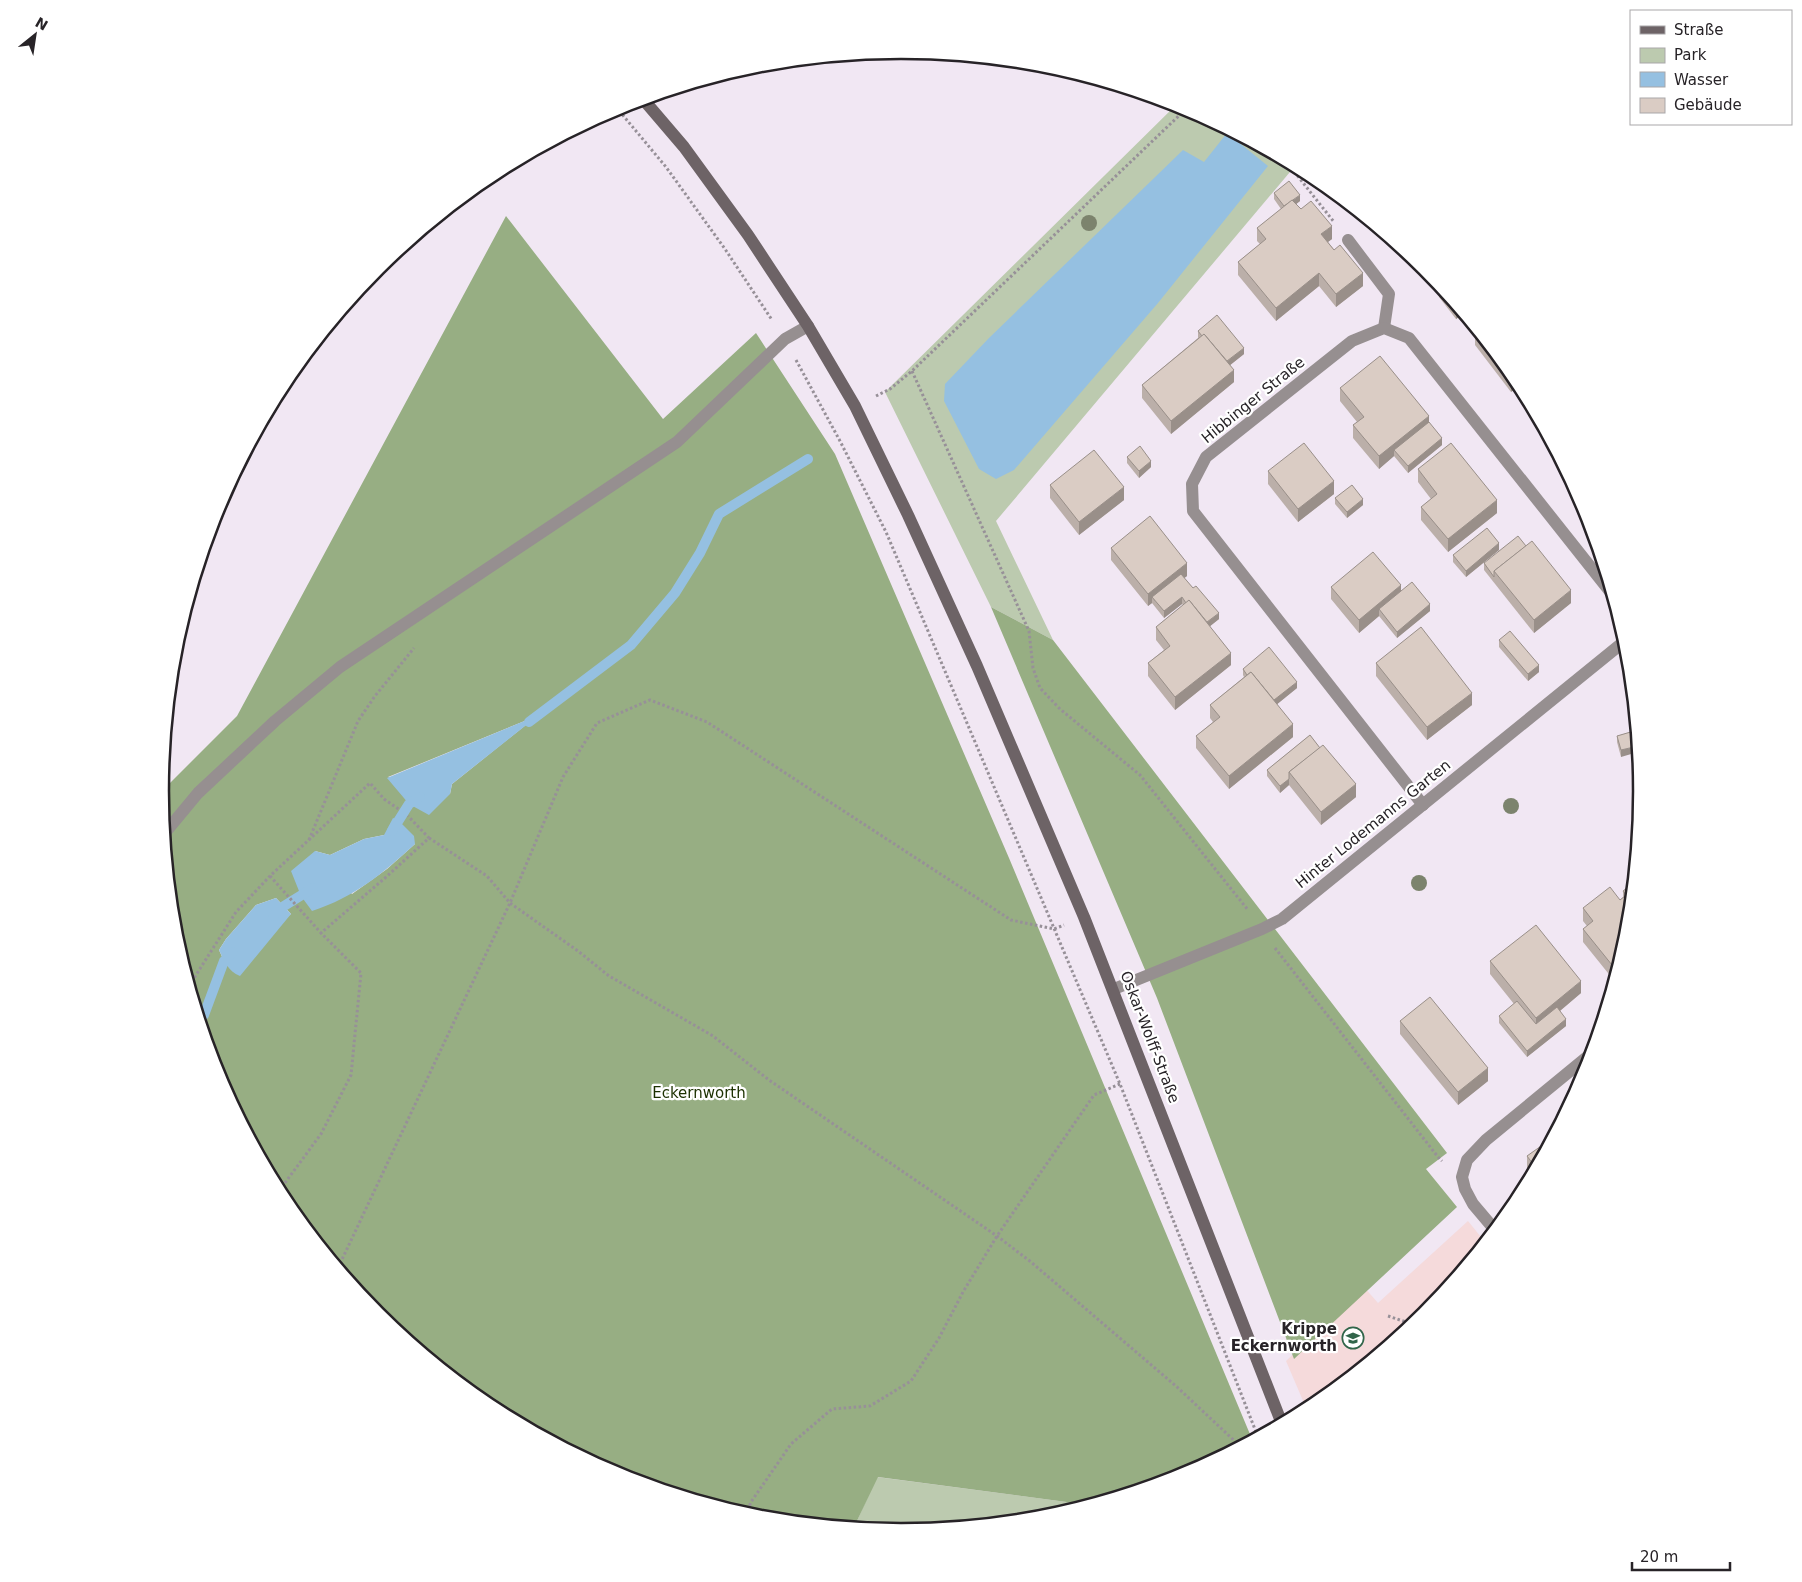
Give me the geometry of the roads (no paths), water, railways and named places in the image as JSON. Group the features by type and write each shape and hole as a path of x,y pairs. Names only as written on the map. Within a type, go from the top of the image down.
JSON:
{"street":[{"name":"Oskar-Wolff-Straße","path":"648,104 684,147 742,227 808,326 855,406 908,515 977,666 1114,989 1279,1417"},
{"path":"1348,240 1389,294 1384,328 1409,338 1602,581"},
{"path":"170,827 198,793 275,720 340,667 677,442 785,339 808,326"},
{"name":"Hibbinger Straße","path":"1384,328 1352,342 1206,458 1192,484 1193,511 1423,804"},
{"name":"Hinter Lodemanns Garten","path":"1114,989 1262,929 1282,919 1619,646"},
{"path":"1491,1225 1473,1204 1465,1188 1462,1177 1467,1160 1486,1140 1581,1062"}],"water":[{"path":"1226,134 1268,166 1158,303 1014,470 996,479 979,469 944,401 945,384 989,338 1183,150 1204,162"},
{"path":"539,715 452,784 450,794 429,815 409,804 387,778"},
{"path":"393,818 398,820 414,836 415,844 355,892 312,911 301,896 291,871 315,851 330,855 364,839 384,835"},
{"path":"276,898 291,914 240,976 229,968 219,950 226,939 256,905"}],"waterway":[{"path":"529,722 631,645 675,593 700,553 719,514 808,459"},
{"path":"392,831 409,804 420,797"},
{"path":"273,916 284,906 313,888"},
{"path":"204,1014 224,961 233,952"}],"place":[{"name":"Krippe Eckernworth","path":"1353,1338"}],"park label":[{"name":"Eckernworth","path":"699,1093"}]}
